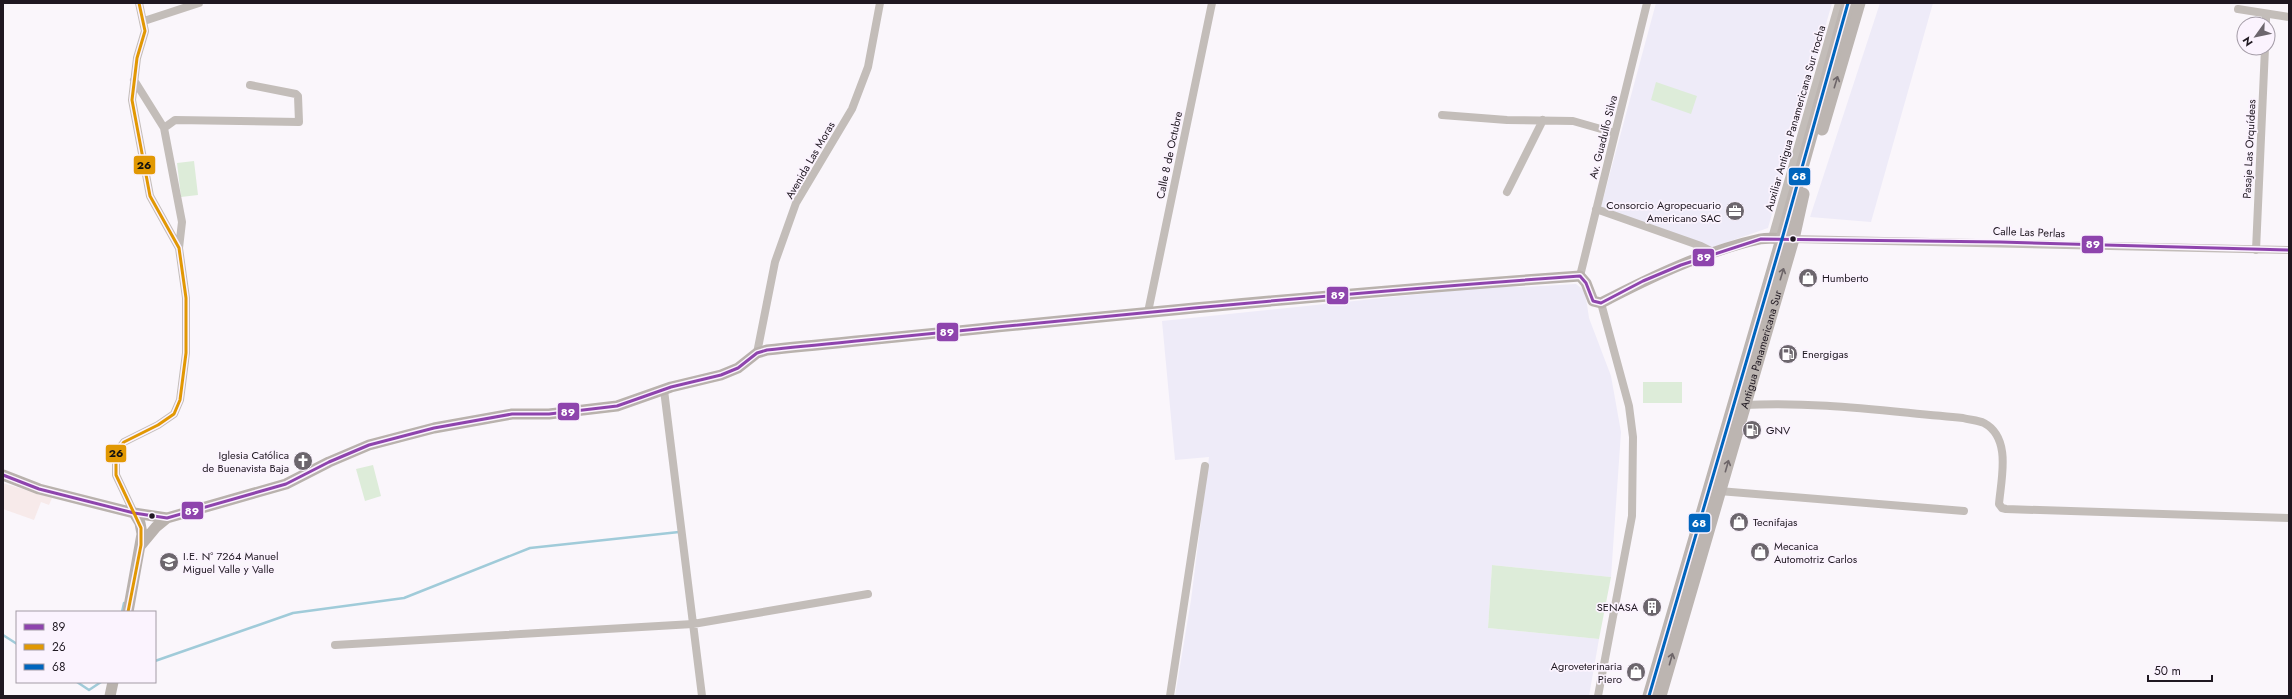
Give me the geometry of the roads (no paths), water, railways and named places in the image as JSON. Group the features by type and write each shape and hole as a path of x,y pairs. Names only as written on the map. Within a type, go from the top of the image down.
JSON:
{"main road":[{"name":"Antigua Panamericana Sur","path":"1842,42 1848,3"},
{"name":"Antigua Panamericana Sur","path":"1660,696 1659,679 1782,239 1842,42 1859,3"},
{"name":"Antigua Panamericana Sur","path":"1649,696 1659,679 1719,491 1744,405 1782,239"}],"street":[{"path":"139,3 145,31 134,79 132,100 150,196 179,248"},
{"path":"144,21 199,3"},
{"name":"Avenida Las Moras","path":"757,353 775,262 796,203 852,109 868,67 880,3"},
{"name":"Calle 8 de Octubre","path":"1148,312 1212,3"},
{"name":"Av. Guadulfo Silva","path":"1580,276 1647,3"},
{"name":"Auxiliar Antigua Panamericana Sur trocha","path":"1782,239 1838,3"},
{"path":"2238,9 2266,15 2289,17"},
{"name":"Pasaje Las Orquídeas","path":"2256,250 2265,56"},
{"path":"128,611 141,545 141,528 116,474 116,453 124,442 158,425 174,414 180,400 186,353 186,298 179,248 182,222 164,128 134,79"},
{"path":"164,128 175,120 299,122 298,96 296,94 250,85"},
{"path":"1442,115 1507,120 1573,121 1615,133"},
{"path":"1508,192 1543,120"},
{"path":"1596,209 1701,246 1715,253"},
{"path":"141,545 156,527 167,518 286,484 329,462 369,445 420,432 512,414 576,412 617,406 664,390 721,375 738,368 757,353 767,350 1148,312 1498,280 1580,276 1586,283 1593,301 1601,303 1643,281 1715,253 1761,239 1782,239"},
{"name":"Calle Las Perlas","path":"1782,239 2000,242 2289,250"},
{"path":"1598,696 1632,516 1633,437 1629,406 1601,303"},
{"path":"664,390 702,696"},
{"path":"1744,405 1784,403 1828,405 1963,418 1984,423 2000,441 2002,464 1999,504 2002,508 2006,509 2289,518"},
{"path":"1170,696 1205,466"},
{"path":"3,475 39,489 134,513 167,518"},
{"path":"1719,491 1964,511"},
{"path":"335,645 693,624 868,594"},
{"path":"110,696 113,683"}],"waterway":[{"path":"156,661 293,613 404,598 530,548 679,532"},
{"path":"122,611 124,603"},
{"path":"3,635 16,643"},
{"path":"78,683 89,690 100,683"}],"place":[{"name":"Consorcio Agropecuario Americano SAC","path":"1735,211"},
{"name":"Humberto","path":"1808,278"},
{"name":"Energigas","path":"1788,354"},
{"name":"GNV","path":"1752,430"},
{"name":"Iglesia Católica de Buenavista Baja","path":"303,461"},
{"name":"Tecnifajas","path":"1739,522"},
{"name":"Mecanica Automotriz Carlos","path":"1760,552"},
{"name":"I.E. N° 7264 Manuel Miguel Valle y Valle","path":"169,562"},
{"name":"SENASA","path":"1652,607"},
{"name":"Agroveterinaria Piero","path":"1636,672"}]}
